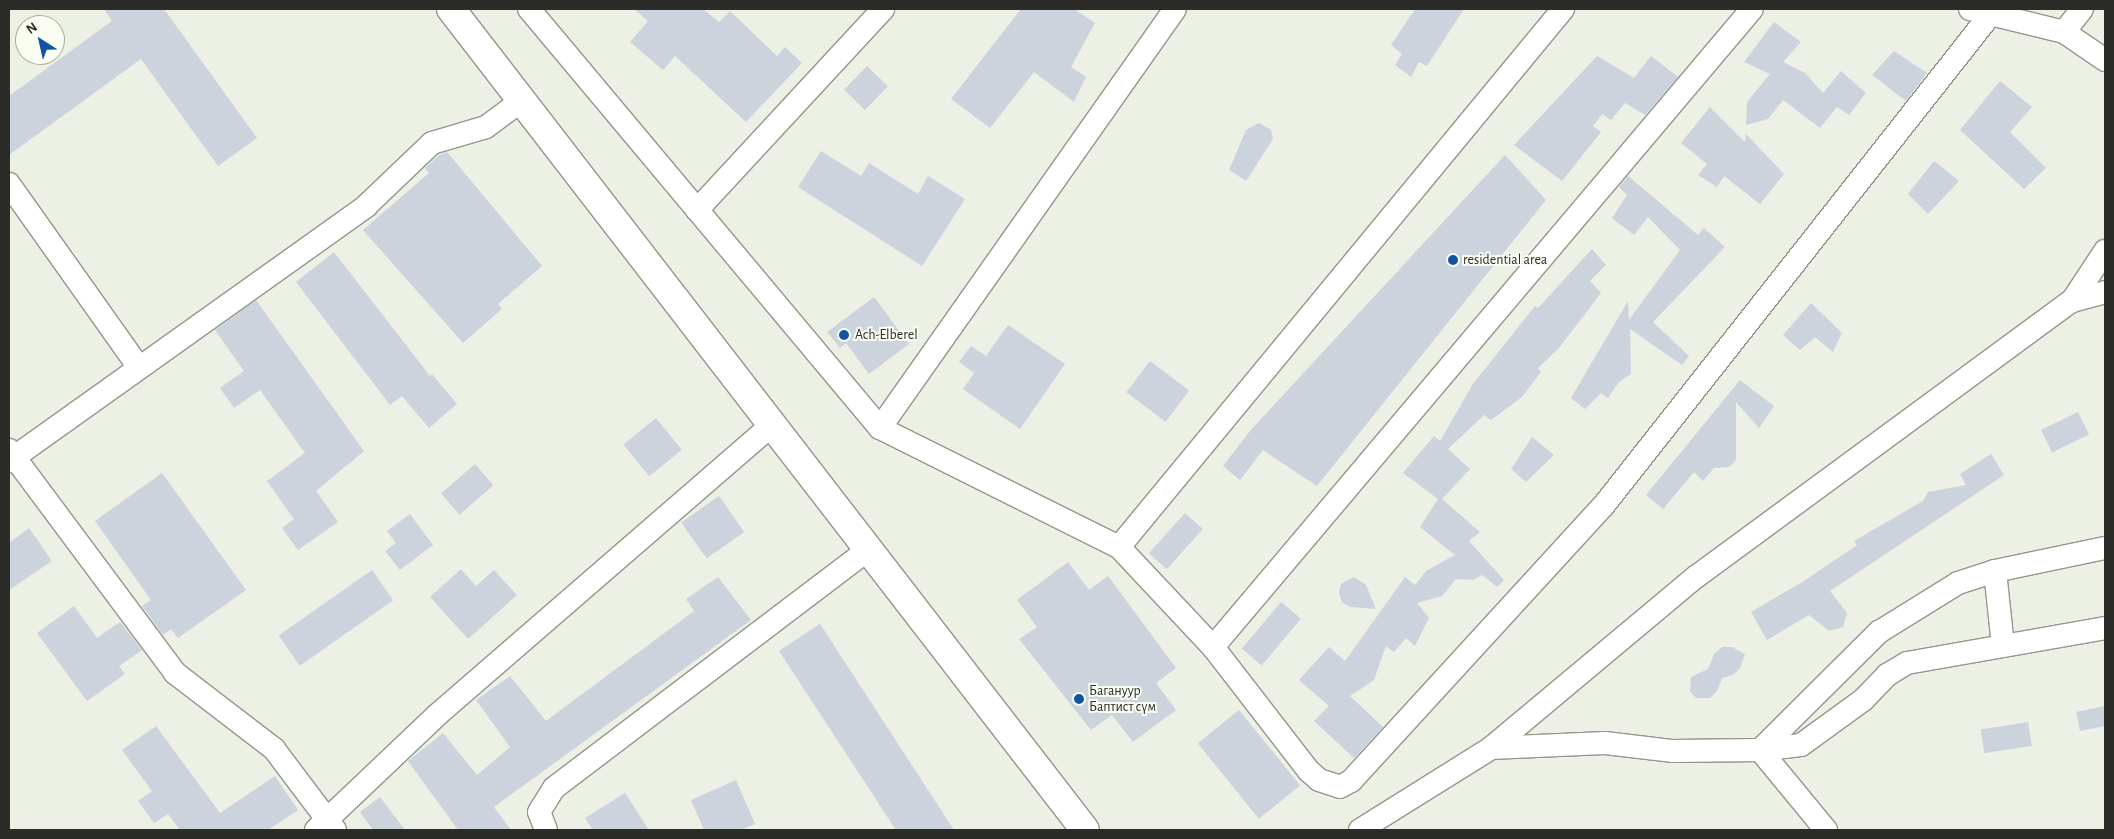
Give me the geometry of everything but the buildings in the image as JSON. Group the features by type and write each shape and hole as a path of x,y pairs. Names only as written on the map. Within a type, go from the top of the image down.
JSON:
{"main road":[{"path":"451,9 1085,830"}],"street":[{"path":"697,210 883,9"},
{"path":"880,428 1176,9"},
{"path":"1119,547 1563,9"},
{"path":"1213,647 1752,9"},
{"path":"2064,32 2082,9"},
{"path":"539,13 697,210 880,428 1119,547 1213,647 1319,780 1340,787 1351,781 1604,504 1980,12 2064,32 2105,60"},
{"path":"521,101 486,127 432,143 366,206 11,456 175,673 274,749 327,827 437,715 773,424"},
{"path":"9,184 138,366"},
{"path":"1360,830 1491,748 1696,576 2072,301 2105,251"},
{"path":"2072,301 2105,292"},
{"path":"1760,750 1879,632 1958,583 1995,571 2105,548"},
{"path":"546,830 539,812 554,788 869,549"},
{"path":"1995,571 2003,646"},
{"path":"1491,748 1605,743 1672,751 1760,750 1800,745 1863,700 1887,676 1907,663 2105,628"},
{"path":"1760,750 1826,830"}],"place":[{"name":"residential area","path":"1453,260"},
{"name":"Ach-Elberel","path":"844,335"},
{"name":"Багануур Баптист сүм","path":"1079,699"}]}
